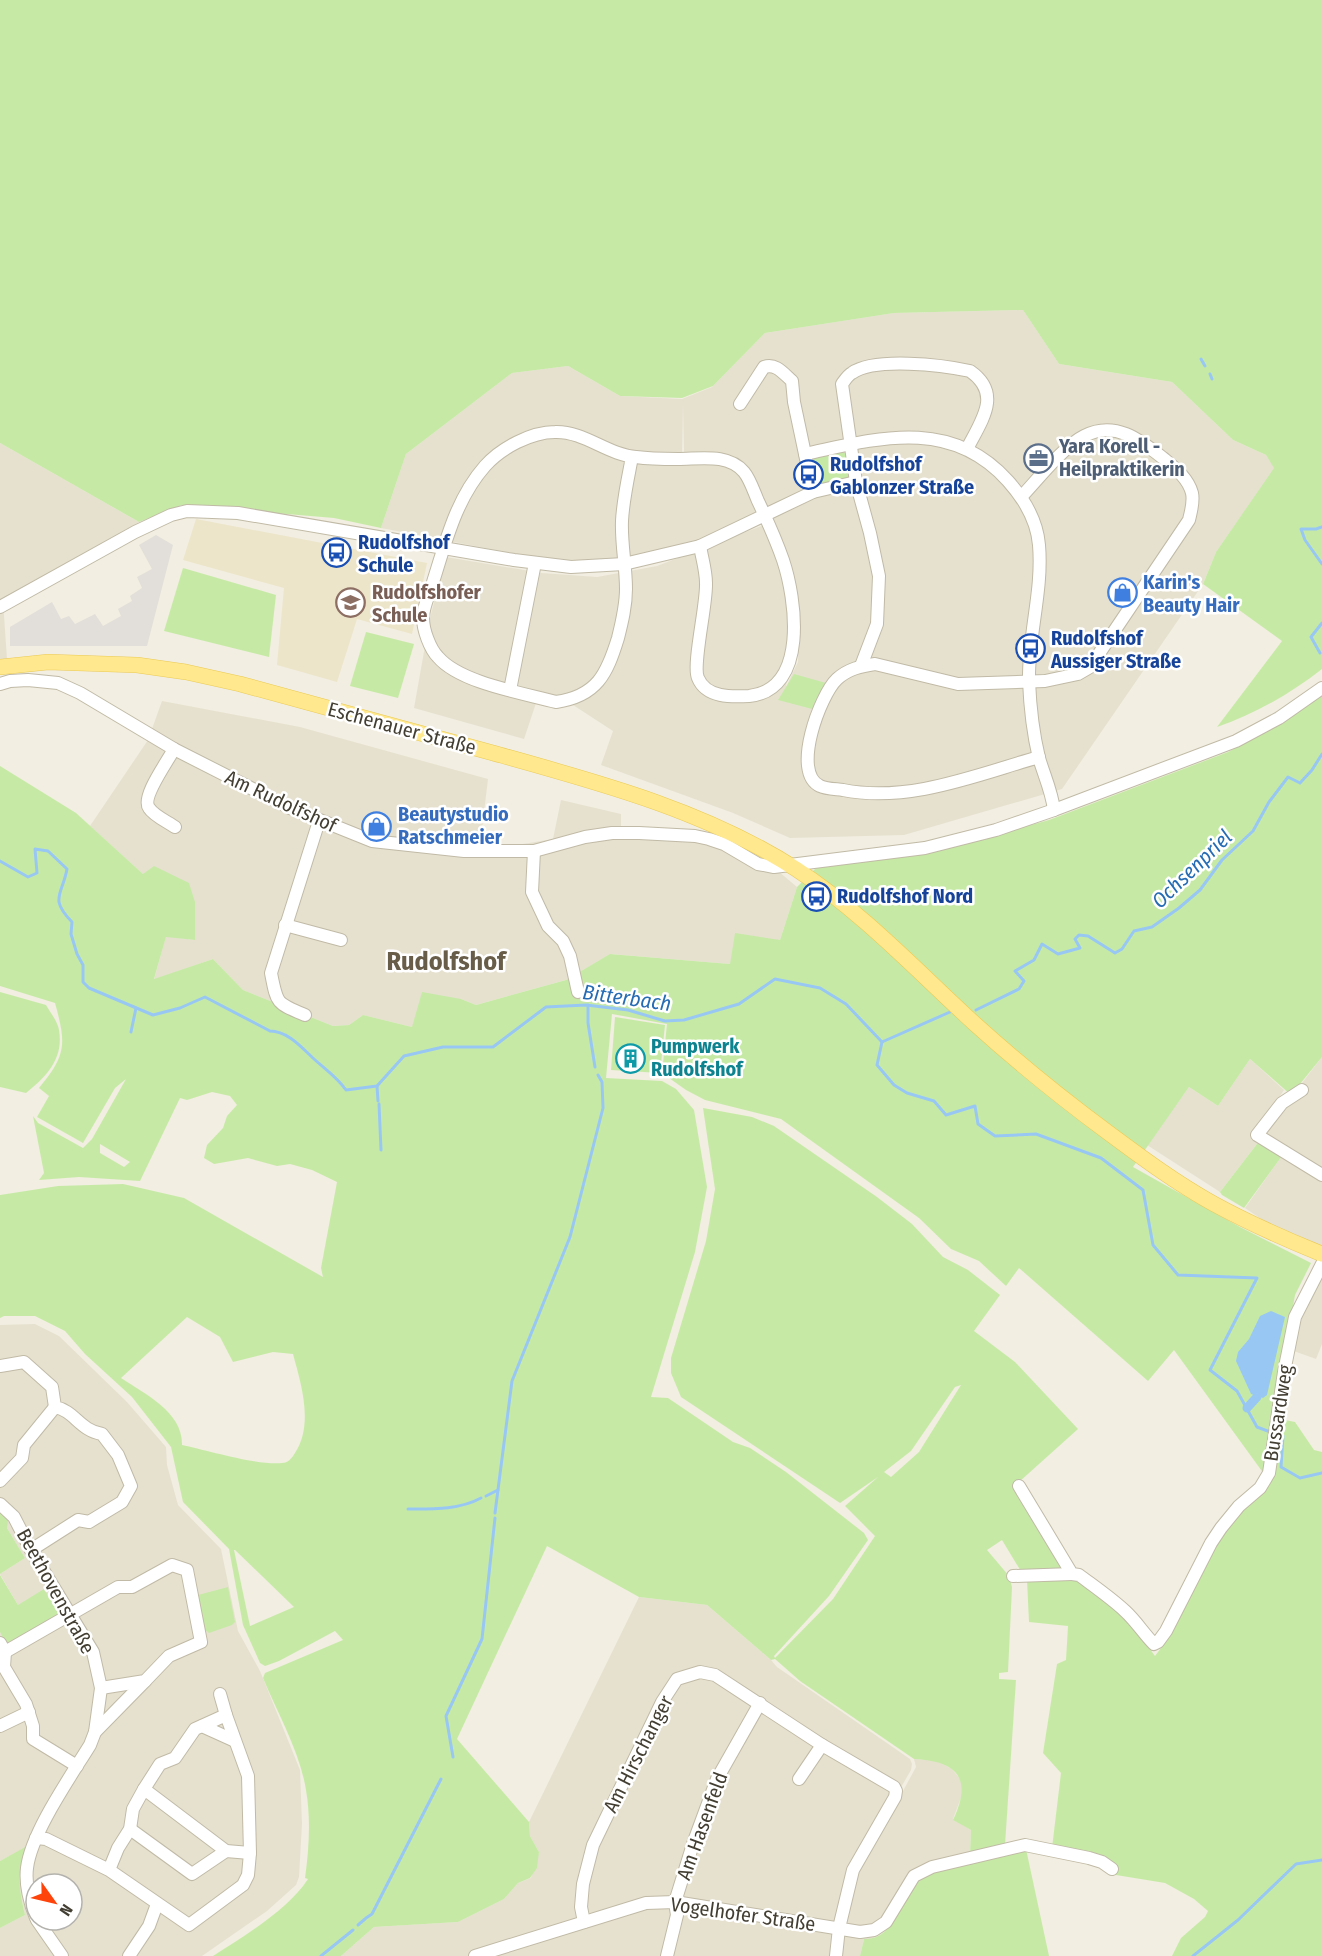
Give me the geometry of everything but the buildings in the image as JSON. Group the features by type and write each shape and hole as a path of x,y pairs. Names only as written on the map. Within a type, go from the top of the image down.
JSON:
{"main road":[{"name":"Eschenauer Straße","path":"0,667 48,662 137,664 240,684 562,772 661,804 719,828 787,864 834,897 897,950 1044,1086 1147,1162 1213,1204 1250,1223 1322,1254"}],"street":[{"path":"861,666 877,624 879,576 856,482 842,384 852,373 873,366 896,363 969,371 979,377 987,389 989,399 967,449"},
{"path":"740,404 764,367 770,364 792,381 813,492"},
{"path":"1022,496 1057,459 1084,436 1102,430 1136,437 1186,480 1192,494 1189,520 1090,667 1078,674 1029,682 958,684 875,664 861,666 836,680 826,695 814,726 807,755 807,770 820,786 863,794 918,791 1039,757"},
{"path":"632,457 622,520 626,587 625,614 610,663 601,680 588,692 569,700 556,702 456,673 437,656 423,618 460,502 486,464 531,436 556,432 574,435 632,457 710,458 731,462 744,472 783,562 792,600 794,648 789,666 773,687 758,695 736,697 713,693 702,685 697,677 696,665 706,582 700,546"},
{"path":"805,454 850,444 908,436 930,438 967,449 996,468 1022,496 1032,515 1039,543 1040,577 1030,649 1029,682 1039,757 1054,810"},
{"path":"0,607 135,532 171,515 186,511 238,513 317,525 382,539 571,567 624,564 700,546 813,492 856,482"},
{"path":"510,690 535,563"},
{"name":"Am Rudolfshof","path":"0,684 28,680 58,683 80,693 174,749 290,808 372,841 464,851 534,851 585,837 612,833 695,836 724,844 758,864 774,867 925,848 996,830 1236,741 1279,718 1322,688"},
{"path":"174,749 148,795 147,805 150,810 176,827"},
{"path":"305,1015 280,1004 271,973 319,821"},
{"path":"534,851 532,892 548,926 563,941 570,956 578,992"},
{"path":"285,925 341,940"},
{"path":"1302,1090 1282,1102 1257,1135 1322,1175"},
{"name":"Bussardweg","path":"1072,1574 1079,1575 1124,1610 1141,1626 1154,1644 1158,1642 1221,1528 1239,1506 1260,1488 1269,1473 1284,1372 1295,1317 1322,1264"},
{"path":"0,1366 24,1362 52,1387 55,1407 24,1445 22,1458 0,1481"},
{"path":"31,1550 78,1520 89,1522 122,1502 131,1486 118,1455 102,1434 90,1432 64,1409 55,1407"},
{"path":"1013,1576 1072,1574 1019,1486"},
{"name":"Beethovenstraße","path":"0,1504 14,1517 31,1550 93,1652 101,1688 95,1732 36,1838 27,1872"},
{"path":"77,1766 33,1739 33,1726 27,1704 2,1668 3,1648 118,1587 132,1587 172,1565 187,1570 201,1642 169,1656 95,1732"},
{"name":"Am Hirschanger","path":"584,1922 581,1907 583,1884 593,1845 662,1702 677,1679 700,1672 715,1675 822,1745 894,1787 895,1797 853,1870 839,1928"},
{"path":"101,1688 145,1681"},
{"path":"36,1838 46,1839 109,1870 189,1925 243,1885 248,1875 250,1853 248,1776 233,1740 220,1694"},
{"name":"Am Hasenfeld","path":"667,1956 677,1915 675,1902 693,1844 717,1779 760,1703"},
{"path":"0,1726 29,1712"},
{"path":"109,1870 118,1848 130,1829 133,1809 160,1764 175,1758 195,1729 226,1715"},
{"path":"202,1726 233,1740"},
{"path":"799,1779 822,1745"},
{"path":"144,1789 226,1851 250,1853"},
{"path":"130,1829 192,1874 226,1851"},
{"name":"Vogelhofer Straße","path":"475,1956 646,1903 675,1902 860,1932 874,1930 886,1922 914,1876 932,1867 1025,1845 1089,1858 1112,1869"},
{"path":"129,1956 149,1926 157,1904"},
{"path":"836,1956 839,1928"},
{"name":"Beethovenstraße","path":"45,1932 62,1956"}],"shaded area":[{"path":"1023,310 1059,364 1172,382 1233,440 1266,455 1275,468 1216,552 1203,584 1062,789 904,835 790,838 733,813 601,765 613,731 573,705 560,707 536,703 524,739 414,708 430,618 446,557 542,573 597,577 657,566 764,525 780,561 789,610 790,651 786,687 798,662 799,611 787,558 774,521 746,469 723,454 684,452 683,405 682,458 739,469 759,513 655,560 564,563 381,528 406,454 512,373 568,366 620,396 682,399 712,387 765,333 894,313"},
{"path":"0,443 139,522 102,546 3,601 7,659 0,660"},
{"name":"Rudolfshofer Schule","path":"196,519 427,563 412,634 357,619 337,682 277,665 284,588 183,560"},
{"path":"156,535 173,545 147,646 10,646 10,627 52,602 61,619 69,616 75,624 95,614 103,626 121,616 118,609 132,601 130,596 142,588 137,577 152,569 139,545"},
{"path":"162,701 300,727 488,779 480,846 523,844 553,839 561,800 621,814 621,827 704,835 765,860 797,887 780,940 730,964 611,954 566,980 476,1005 461,999 412,1027 363,1015 349,1025 333,1026 243,990 213,959 154,980 166,936 194,940 143,874 90,826 148,740"},
{"path":"1322,1057 1322,1171 1267,1134 1266,1130"},
{"path":"1250,1059 1284,1090 1256,1131 1260,1140 1220,1192 1147,1145 1189,1087 1218,1106"},
{"path":"1282,1156 1322,1180 1322,1247 1267,1223 1245,1208"},
{"path":"1322,1270 1322,1344 1316,1359 1291,1350 1302,1307"},
{"path":"35,1324 59,1336 127,1402 166,1447 167,1465 178,1505 221,1549 238,1631 260,1671 300,1770 302,1824 299,1877 296,1885 267,1911 202,1956 0,1956 0,1928 24,1916 24,1932 84,1932 84,1872 24,1872 24,1910 19,1884 20,1866 27,1847 0,1861 0,1632 5,1641 18,1605 0,1574 25,1558 0,1512 0,1325"},
{"path":"639,1597 707,1605 777,1667 910,1759 911,1770 900,1789 903,1791 916,1767 914,1759 934,1760 951,1768 962,1781 962,1795 953,1819 971,1830 970,1855 916,1884 892,1925 872,1939 864,1939 860,1956 341,1956 374,1927 458,1922 504,1899 518,1883 531,1878 539,1852 530,1836 529,1822"}],"green space":[{"path":"0,0 1322,0 1322,669 1272,702 1217,727 1282,641 1203,584 1216,552 1274,468 1266,455 1233,440 1172,382 1059,364 1023,310 894,313 765,333 713,386 682,398 620,396 568,366 512,373 406,454 381,528 334,518 182,505 139,522 0,443"},
{"path":"842,451 848,456 848,479 830,484 819,484 812,470 815,457 824,453"},
{"path":"183,568 276,595 269,657 164,631"},
{"path":"366,632 414,644 398,698 350,686"},
{"path":"794,674 826,683 812,709 778,700"},
{"path":"1322,696 1322,1057 1291,1095 1250,1059 1218,1106 1189,1087 1133,1167 1240,1227 1311,1263 1295,1295 1264,1474 1174,1350 1148,1381 1019,1268 1006,1286 979,1261 951,1249 919,1218 781,1119 705,1100 662,1073 667,1024 612,1014 606,1078 662,1081 676,1089 694,1110 707,1187 695,1252 651,1397 668,1398 733,1442 750,1448 786,1472 864,1533 868,1540 829,1596 774,1656 775,1658 833,1599 875,1536 845,1506 878,1477 840,1503 681,1397 671,1373 671,1358 706,1241 715,1189 703,1108 752,1117 774,1126 877,1197 912,1224 943,1257 968,1270 1000,1295 974,1331 1015,1362 1078,1429 1019,1482 1066,1572 1022,1573 1002,1540 987,1550 1009,1576 1012,1587 1008,1672 999,1673 999,1679 1016,1680 1005,1845 970,1855 971,1830 953,1820 959,1805 961,1783 951,1768 929,1760 914,1759 800,1681 775,1659 771,1660 707,1605 639,1597 547,1546 457,1739 529,1822 530,1836 539,1852 537,1868 530,1878 518,1883 504,1899 458,1922 374,1927 341,1956 213,1956 278,1911 290,1901 308,1879 305,1878 309,1823 306,1790 294,1747 263,1678 265,1673 343,1640 335,1631 279,1661 265,1666 260,1663 243,1625 229,1549 183,1502 171,1447 132,1397 85,1354 65,1331 35,1316 0,1318 0,1195 58,1186 123,1184 184,1198 323,1277 321,1268 337,1182 312,1170 290,1164 277,1166 248,1158 214,1164 204,1158 207,1145 223,1128 227,1116 237,1105 230,1096 212,1092 187,1100 180,1098 140,1181 79,1177 39,1180 44,1173 33,1116 38,1123 83,1148 92,1139 126,1079 115,1088 83,1143 37,1117 49,1096 39,1088 59,1057 62,1048 61,1029 55,1003 0,986 0,766 76,813 143,874 154,866 189,883 195,902 195,940 166,937 154,979 213,959 243,990 333,1026 349,1025 363,1015 412,1027 422,992 461,999 476,1005 566,980 610,954 730,964 735,933 780,940 797,887 821,863 933,852 1049,820 1228,752 1284,722","holes":["100,1144 130,1162 124,1167 100,1153","187,1317 220,1337 233,1362 273,1352 293,1354 304,1404 304,1430 301,1442 294,1455 284,1463 247,1460 182,1445 181,1433 176,1423 161,1405 121,1378","961,1385 919,1452 891,1477 884,1472 911,1451 955,1387","234,1550 294,1607 250,1626"]},
{"path":"0,992 46,1005 58,1027 60,1040 56,1058 47,1074 26,1093 0,1087"},
{"path":"615,1017 665,1025 660,1073 611,1070"},
{"path":"1260,1140 1282,1156 1244,1208 1220,1192"},
{"path":"1280,1419 1295,1422 1314,1450 1322,1452 1322,1956 1172,1956 1181,1938 1205,1917 1208,1911 1194,1899 1165,1883 1116,1875 1104,1862 1052,1848 1061,1773 1043,1753 1057,1664 1066,1660 1068,1626 1029,1622 1027,1580 1075,1578 1119,1612 1155,1656 1164,1644 1199,1572 1223,1530 1265,1485"},
{"path":"0,1512 8,1521 7,1528 25,1558 0,1574"},
{"path":"0,1575 18,1605 44,1589 61,1610 58,1616 11,1643 5,1642 0,1632"},
{"path":"228,1587 235,1622 209,1633 205,1630 198,1595"},
{"path":"27,1846 21,1865 20,1880 24,1916 0,1928 0,1861"},
{"path":"1026,1849 1049,1956 860,1956 864,1939 874,1938 889,1927 916,1884 924,1878 951,1867"}],"water":[{"path":"1271,1311 1285,1317 1267,1395 1263,1398 1251,1394 1236,1361 1238,1352 1249,1339 1260,1316"}],"waterway":[{"path":"1201,359 1205,366"},
{"path":"1210,374 1212,379"},
{"path":"1322,527 1301,529 1305,540 1322,564"},
{"path":"1320,653 1311,637 1322,623"},
{"name":"Ochsenpriel","path":"976,1010 1019,989 1024,981 1015,971 1034,960 1042,944 1058,954 1080,948 1075,939 1079,935 1088,936 1115,953 1122,949 1134,931 1152,927 1179,908 1200,890 1222,860 1253,831 1269,802 1288,777 1300,783 1322,754"},
{"name":"Bitterbach","path":"0,861 28,877 37,873 35,849 48,851 67,869 59,902 72,922 71,934 83,965 83,982 89,988 153,1015 180,1008 205,997 270,1031 289,1037 335,1077 346,1090 377,1086 404,1056 443,1047 493,1047 546,1007 586,1005 628,1010 665,1021 684,1020 739,1004 775,979 820,988 846,1004 882,1042"},
{"path":"588,1005 588,1023 595,1067"},
{"path":"131,1032 136,1008"},
{"name":"Ochsenpriel","path":"882,1042 950,1012"},
{"name":"Bitterbach","path":"882,1042 877,1065 894,1085 907,1093 934,1101 946,1115 975,1106 978,1124 995,1136 1036,1134 1101,1158 1143,1190 1153,1245 1178,1275 1257,1278 1210,1370 1237,1391 1257,1427 1273,1433"},
{"path":"495,1513 512,1381 570,1237 603,1108 602,1082 598,1075"},
{"path":"377,1086 378,1101"},
{"path":"379,1104 381,1150"},
{"path":"1247,1408 1257,1397"},
{"name":"Bitterbach","path":"1279,1435 1283,1436 1281,1467 1300,1478 1322,1473"},
{"path":"486,1496 498,1490"},
{"path":"408,1509 455,1507 481,1498"},
{"path":"453,1757 446,1716 482,1639 495,1518"},
{"path":"366,1918 372,1914 441,1779"},
{"path":"1193,1956 1238,1920 1296,1864 1322,1860"},
{"path":"358,1925 365,1919"},
{"path":"321,1956 353,1930"}],"place":[{"name":"Yara Korell - Heilpraktikerin","path":"1038,458"},
{"name":"Rudolfshof Gablonzer Straße","path":"809,475"},
{"name":"Rudolfshof Schule","path":"337,553"},
{"name":"Karin's Beauty Hair","path":"1122,593"},
{"name":"Rudolfshofer Schule","path":"351,603"},
{"name":"Rudolfshof Aussiger Straße","path":"1030,649"},
{"name":"Beautystudio Ratschmeier","path":"377,826"},
{"name":"Rudolfshof Nord","path":"816,896"},
{"name":"Pumpwerk Rudolfshof","path":"630,1058"}],"district":[{"name":"Rudolfshof","path":"446,961"}]}
